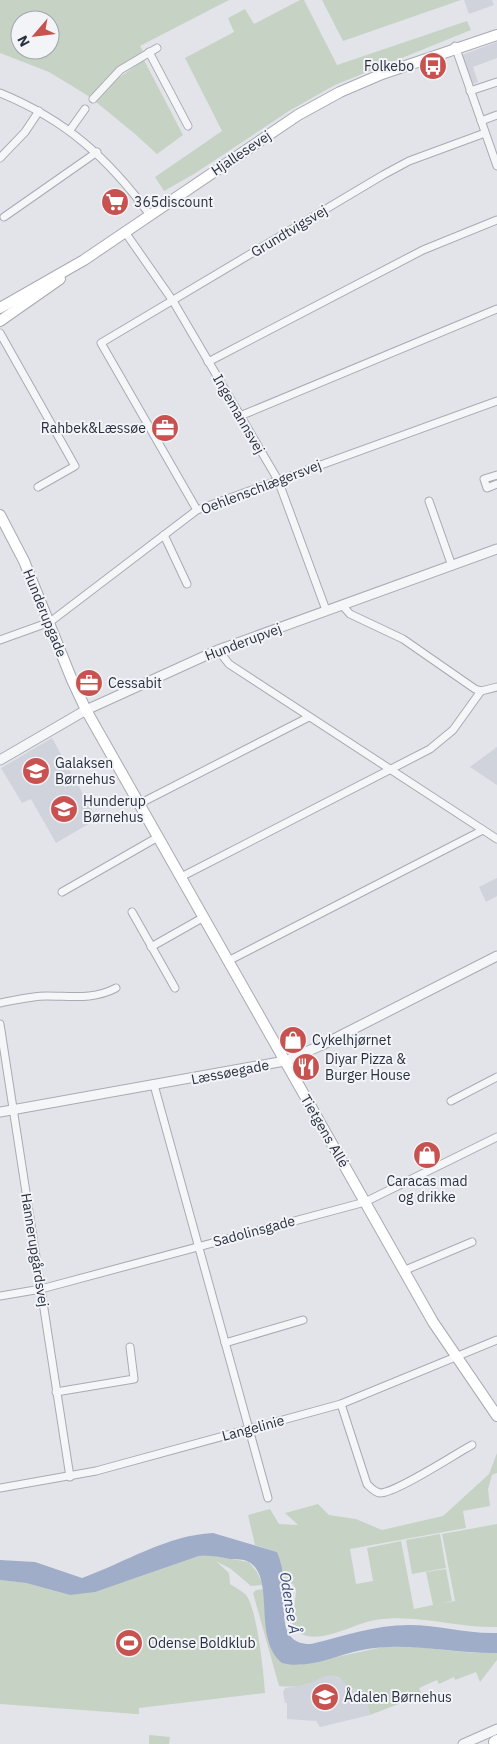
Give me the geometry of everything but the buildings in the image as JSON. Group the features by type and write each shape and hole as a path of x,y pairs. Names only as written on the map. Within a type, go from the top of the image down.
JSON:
{"main road":[{"name":"Hjallesevej","path":"455,48 497,28"},
{"name":"Hjallesevej","path":"0,321 50,287 84,260 298,115 340,92 455,48 497,35"},
{"name":"Hjallesevej","path":"0,308 84,260"},
{"name":"Hunderupgade","path":"0,517 24,561 86,710"},
{"name":"Tietgens Allé","path":"86,710 433,1322 497,1416"}],"street":[{"path":"93,99 120,70 157,48"},
{"path":"455,48 485,133 494,148 497,166"},
{"path":"149,52 188,126"},
{"path":"470,91 497,82"},
{"path":"0,93 39,111 70,130 97,152 126,183 150,215"},
{"path":"70,130 85,110"},
{"path":"0,158 25,132 39,111"},
{"path":"481,121 497,115"},
{"name":"Grundtvigsvej","path":"197,510 101,344 383,174 409,161 485,133"},
{"path":"4,217 97,152"},
{"path":"208,362 423,250 497,220"},
{"name":"Ingemannsvej","path":"125,232 173,301 278,480 326,610"},
{"path":"240,416 497,309"},
{"path":"0,333 75,466 38,487"},
{"name":"Oehlenschlægersvej","path":"0,640 50,622 197,510 497,400"},
{"path":"497,475 484,479 487,488 497,484"},
{"path":"429,501 452,566"},
{"path":"164,535 187,584"},
{"name":"Hunderupvej","path":"0,760 86,710 218,650 497,549"},
{"path":"342,605 350,614 403,639 481,691"},
{"path":"218,650 230,664 497,839"},
{"path":"180,877 391,769 443,740 453,730 481,691 497,687"},
{"path":"139,804 309,717"},
{"path":"228,961 483,830"},
{"path":"62,892 158,837"},
{"path":"132,912 175,988"},
{"path":"151,947 204,917"},
{"name":"Læssøegade","path":"0,1112 154,1086 285,1061 322,1045 497,956"},
{"path":"0,1003 45,996 88,998 103,995 116,988"},
{"name":"Hannerupgårdsvej","path":"0,1024 70,1477"},
{"path":"451,1101 496,1080"},
{"path":"154,1086 268,1498"},
{"name":"Sadolinsgade","path":"0,1296 42,1289 365,1202 497,1137"},
{"path":"404,1271 472,1242"},
{"path":"225,1343 303,1320"},
{"name":"Langelinie","path":"0,1488 70,1477 342,1404 497,1340"},
{"path":"56,1392 134,1379 130,1347"},
{"path":"342,1404 367,1484 373,1490 380,1493 397,1487 472,1445"},
{"path":"463,1744 497,1729"}],"shaded area":[{"path":"464,0 492,0 494,5 469,14"},
{"path":"497,42 497,58 473,67 478,82 473,84 462,55"},
{"path":"52,738 97,819 56,843 31,799 22,803 1,768"},
{"path":"497,747 497,785 470,767"},
{"path":"497,878 497,896 486,902 479,887"},
{"name":"Ådalen Børnehus","path":"332,1675 345,1681 349,1688 364,1690 370,1715 320,1727 316,1721 287,1719 287,1703 285,1703 283,1692 285,1688 308,1684 321,1676"}],"green space":[{"path":"0,0 229,0 140,46 143,51 114,71 90,97 49,72 18,60 60,60 60,10 10,10 10,57 0,53"},
{"path":"300,0 304,0 337,65 467,21 471,30 335,85 289,111 194,174 164,191 155,177 222,131 185,58 234,32 228,18 245,9 254,24"},
{"path":"322,0 461,0 343,41"},
{"path":"144,60 183,135 157,154 96,102 117,79"},
{"path":"497,1453 497,1473 492,1475 488,1489 490,1506 463,1511 466,1528 350,1549 356,1584 373,1581 367,1548 401,1541 414,1609 433,1605 426,1572 446,1569 452,1601 442,1603 455,1601 442,1534 497,1524 497,1627 482,1627 421,1619 390,1618 375,1620 319,1637 308,1636 299,1632 292,1624 296,1592 293,1584 283,1581 277,1552 255,1545 248,1515 270,1509 279,1524 298,1525 285,1513 318,1504 329,1515 356,1519 382,1530 443,1516 489,1474"},
{"path":"440,1534 446,1568 412,1574 406,1540"},
{"name":"Odense Boldklub","path":"209,1555 249,1562 257,1572 263,1585 251,1586 231,1569 216,1561 229,1573 230,1584 246,1595 250,1602 259,1642 265,1693 139,1708 139,1714 0,1704 0,1580 26,1583 70,1595 127,1581 199,1556"},
{"path":"264,1589 265,1618 268,1634 279,1660 299,1665 383,1647 406,1646 475,1653 497,1653 497,1660 480,1682 476,1672 455,1680 454,1677 439,1684 437,1680 419,1688 422,1695 370,1715 364,1690 349,1688 339,1678 334,1676 324,1677 300,1686 279,1686 253,1593 256,1590"},
{"path":"149,1735 170,1737 169,1744 149,1744"}],"water":[{"name":"Odense Å","path":"213,1533 277,1552 283,1575 286,1626 288,1633 300,1643 311,1644 360,1631 396,1625 420,1625 497,1633 497,1653 396,1647 362,1650 302,1665 282,1663 273,1652 268,1639 261,1581 257,1570 249,1562 242,1560 199,1556 95,1592 70,1595 26,1583 0,1580 0,1560 35,1562 82,1578 162,1544 196,1535"}],"place":[{"name":"Folkebo","path":"433,66"},
{"name":"365discount","path":"115,202"},
{"name":"Rahbek&Læssøe","path":"165,428"},
{"name":"Cessabit","path":"89,683"},
{"name":"Galaksen Børnehus","path":"36,771"},
{"name":"Hunderup Børnehus","path":"64,809"},
{"name":"Cykelhjørnet","path":"293,1040"},
{"name":"Diyar Pizza & Burger House","path":"306,1067"},
{"name":"Caracas mad og drikke","path":"427,1155"},
{"name":"Odense Boldklub","path":"129,1643"},
{"name":"Ådalen Børnehus","path":"325,1697"}]}
